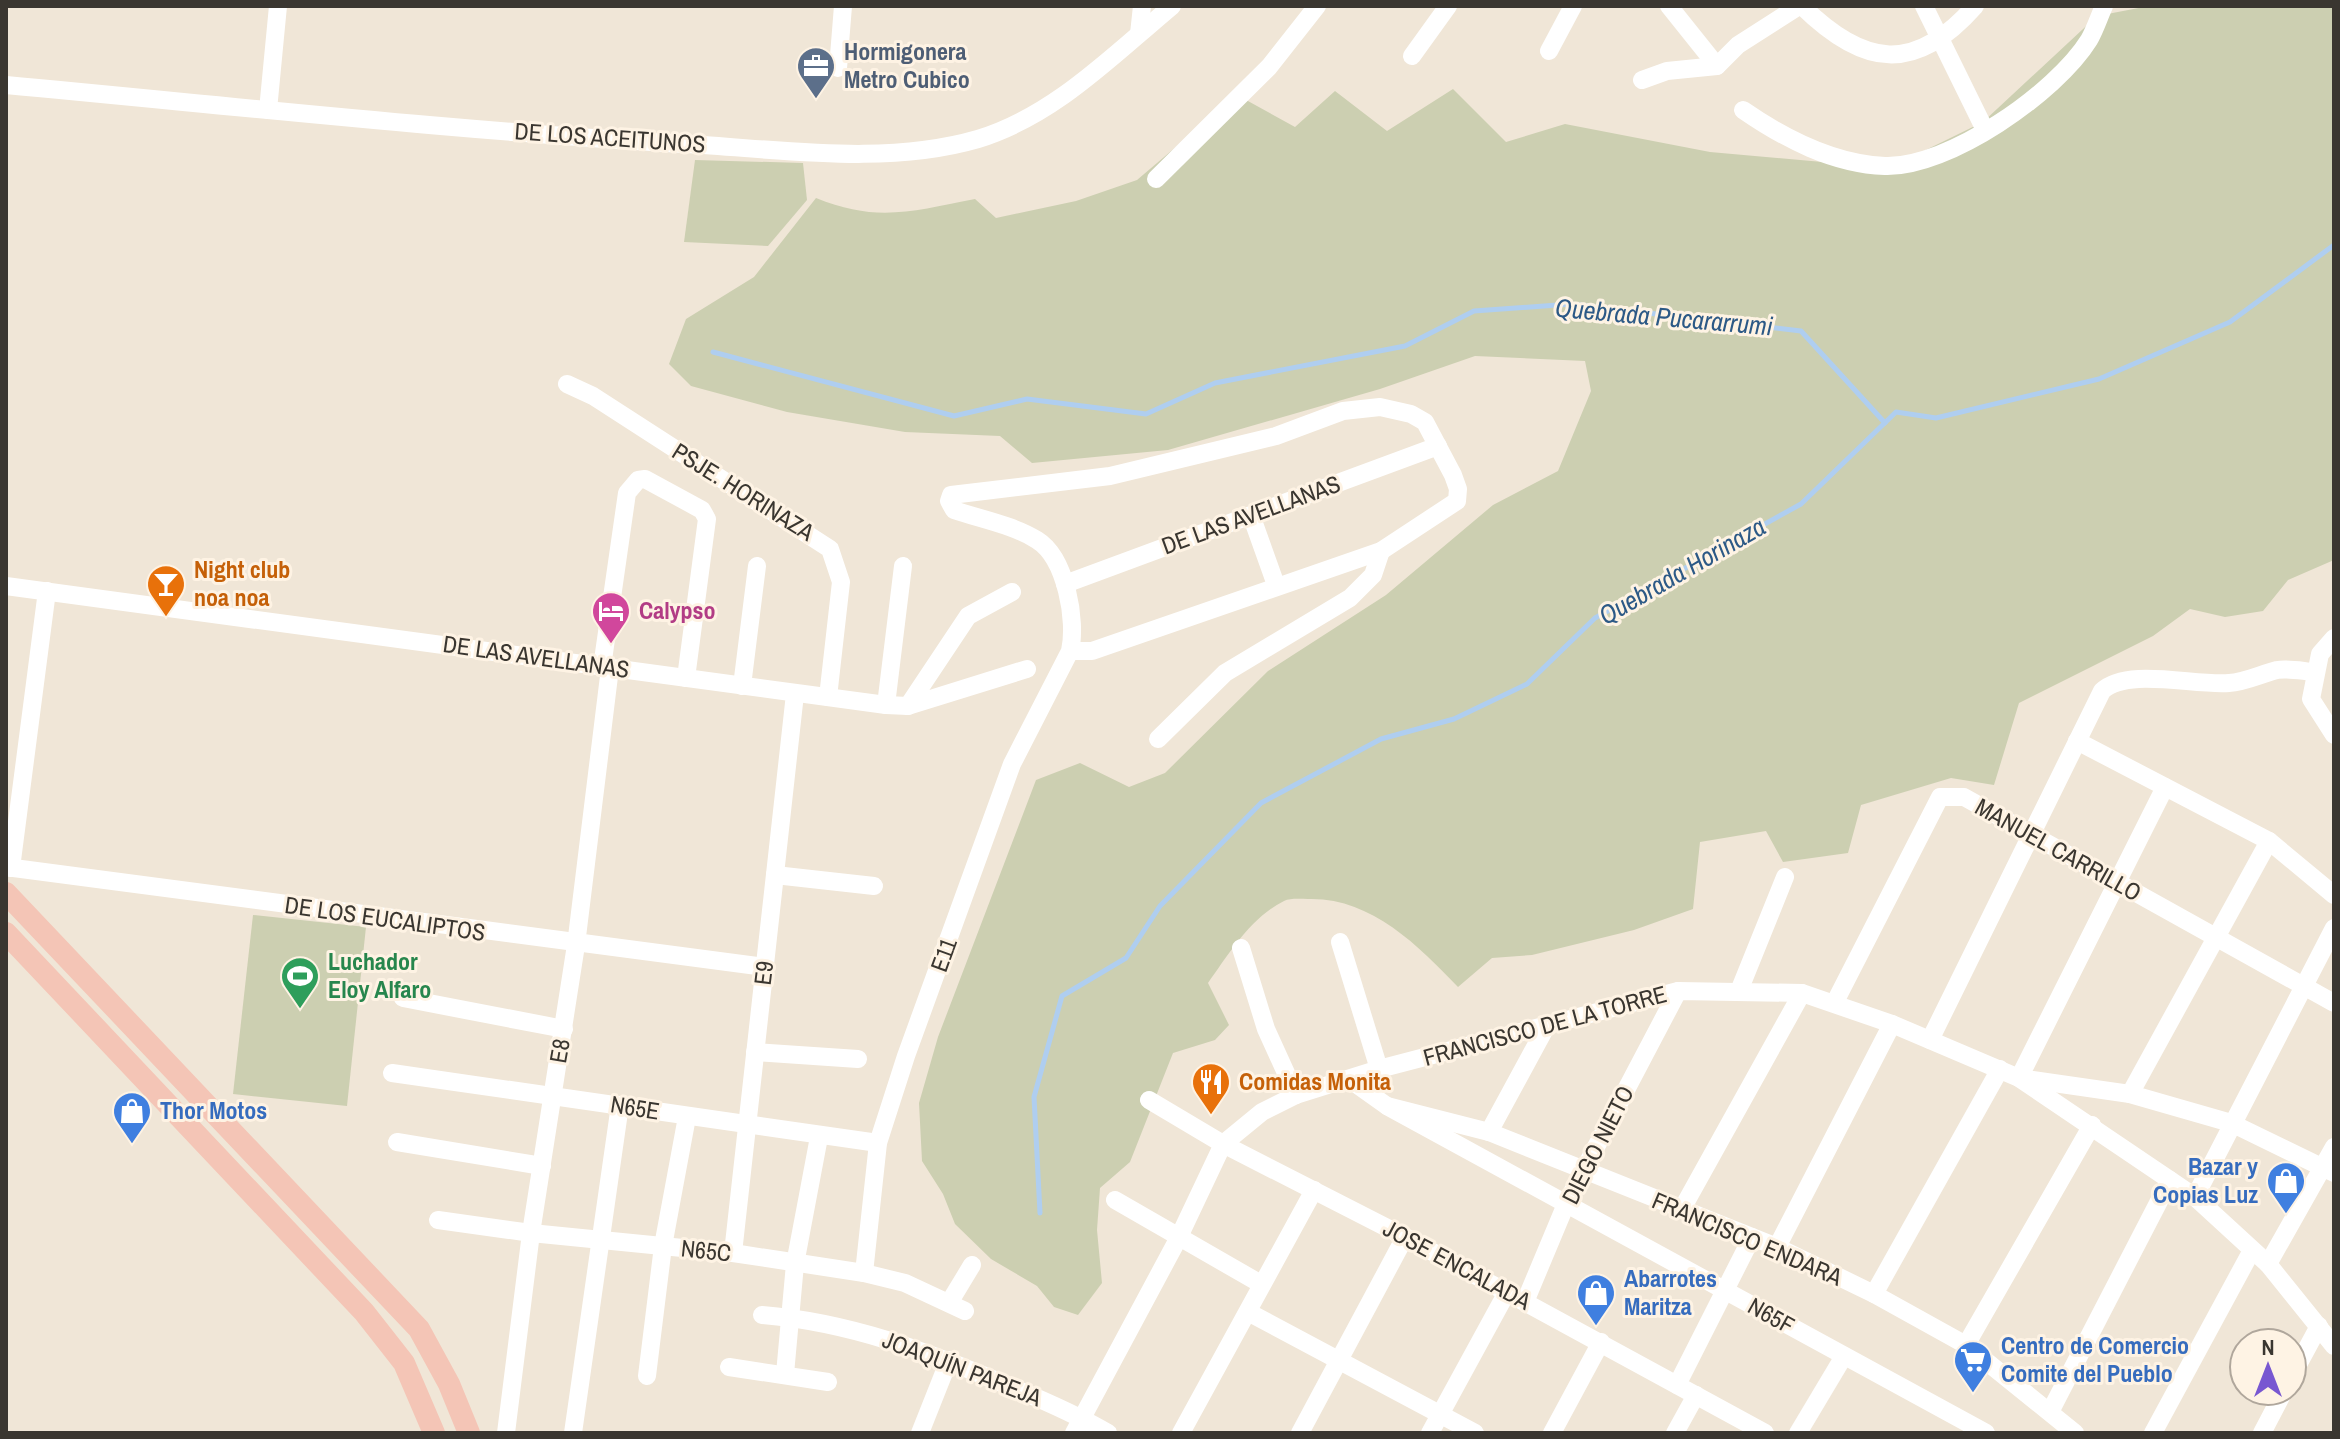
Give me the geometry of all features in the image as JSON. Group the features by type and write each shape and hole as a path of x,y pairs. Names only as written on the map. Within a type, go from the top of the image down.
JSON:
{"main road":[{"path":"6,893 419,1329 449,1384 469,1433"},
{"path":"6,933 364,1312 404,1363 434,1433"}],"street":[{"path":"268,110 278,6"},
{"path":"838,68 843,6"},
{"path":"1139,34 1142,6"},
{"name":"DE LOS ACEITUNOS","path":"6,85 582,138 842,153 911,150 976,139 1018,124 1055,103 1172,6"},
{"path":"1156,179 1269,67 1317,6"},
{"path":"1412,56 1448,6"},
{"path":"1549,51 1573,6"},
{"path":"1669,6 1717,66"},
{"path":"1642,80 1667,71 1717,66 1738,45 1800,6 1837,38 1882,54 1908,55 1941,39 1975,6"},
{"path":"1924,6 1985,130"},
{"path":"1743,110 1774,131 1806,147 1847,160 1884,166 1909,164 1985,130 2044,90 2090,40 2104,6"},
{"name":"PSJE. HORINAZA","path":"567,384 593,396 830,549 841,582 828,697"},
{"path":"1380,407 1411,414 1425,422 1438,446 1458,489 1457,501 1381,551 1092,651 1070,651 1074,627 1065,584 1052,558 1038,541 954,510 949,498 955,492 1110,476 1276,436 1353,410 1380,407"},
{"name":"DE LAS AVELLANAS","path":"1065,584 1438,446"},
{"name":"E8","path":"506,1433 531,1233 576,945 627,493 638,480 645,479 668,489 702,510 707,519 686,678"},
{"path":"1251,515 1276,585"},
{"path":"1158,739 1225,673 1350,598 1373,575 1381,551"},
{"path":"742,686 757,566"},
{"path":"886,705 903,566"},
{"name":"DE LAS AVELLANAS","path":"6,586 886,705 908,706 1027,669"},
{"path":"8,867 47,591"},
{"path":"908,706 968,616 1012,592"},
{"path":"2331,644 2314,672 2311,699 2334,735"},
{"name":"E11","path":"864,1273 878,1143 1012,764 1070,651"},
{"path":"1930,1040 2102,691 2120,680 2233,683 2280,669 2314,672"},
{"name":"E9","path":"733,1253 795,694"},
{"path":"2077,741 2269,841 2334,895"},
{"path":"2165,787 2019,1078 2130,1094 2231,1123 2328,1170"},
{"name":"MANUEL CARRILLO","path":"1835,1002 1940,797 1964,797 2334,1003"},
{"path":"2130,1094 2269,841"},
{"name":"DE LOS EUCALIPTOS","path":"8,867 576,945 765,967"},
{"path":"775,875 874,886"},
{"path":"1739,991 1785,877"},
{"path":"2195,1197 2334,928"},
{"path":"1340,942 1379,1069"},
{"path":"1241,948 1266,1029 1296,1095"},
{"name":"FRANCISCO DE LA TORRE","path":"1078,1425 1178,1239 1223,1144 1262,1112 1296,1095 1379,1069 1678,991 1802,993 1892,1024 2019,1078 2195,1197 2251,1252 2268,1264 2334,1346"},
{"name":"DIEGO NIETO","path":"1525,1302 1566,1204 1678,991"},
{"path":"1682,1209 1802,993"},
{"path":"403,998 564,1029"},
{"path":"1777,1247 1892,1024"},
{"path":"1489,1132 1546,1027"},
{"path":"755,1052 858,1059"},
{"path":"1874,1294 2000,1069"},
{"name":"N65E","path":"392,1073 819,1137 878,1143"},
{"path":"1349,1079 1387,1106"},
{"name":"JOSE ENCALADA","path":"1149,1100 1223,1144 1405,1237 1765,1433"},
{"path":"573,1433 598,1240 620,1105"},
{"name":"FRANCISCO ENDARA","path":"1387,1106 1489,1132 1582,1172 1777,1247 1874,1294 1966,1345 2051,1410 2075,1433"},
{"name":"N65F","path":"1387,1106 1844,1356 1959,1427 1986,1433"},
{"path":"647,1376 663,1246 687,1117"},
{"path":"1966,1345 2092,1125"},
{"path":"785,1374 795,1264 819,1137"},
{"path":"397,1142 542,1166"},
{"path":"2268,1264 2328,1170 2334,1147"},
{"path":"2051,1410 2170,1180"},
{"path":"1181,1433 1314,1190"},
{"path":"1115,1200 1261,1284"},
{"name":"N65C","path":"438,1220 531,1233 733,1253 864,1273 905,1283 957,1307 972,1265"},
{"path":"1300,1433 1405,1237"},
{"path":"1677,1385 1752,1237"},
{"path":"2153,1433 2251,1252"},
{"path":"1430,1433 1507,1292"},
{"path":"1248,1312 1475,1433"},
{"name":"JOAQUÍN PAREJA","path":"762,1315 878,1336 949,1360 1078,1425 1108,1433"},
{"path":"2308,1346 2319,1326"},
{"path":"1552,1433 1601,1342"},
{"path":"1798,1433 1844,1356"},
{"path":"920,1433 949,1360"},
{"path":"729,1367 828,1382"},
{"path":"1675,1433 1696,1395"},
{"path":"2262,1433 2276,1407"}],"green space":[{"path":"2149,6 2334,6 2334,560 2288,580 2263,611 2225,617 2190,609 2153,636 2019,703 1994,785 1951,778 1861,805 1848,853 1783,862 1766,831 1700,842 1693,909 1634,930 1532,955 1492,958 1458,987 1409,940 1372,915 1331,900 1284,901 1251,927 1208,983 1229,1025 1215,1040 1173,1053 1130,1162 1100,1188 1097,1230 1102,1283 1078,1315 1054,1307 1037,1286 991,1259 955,1224 943,1194 922,1161 919,1103 938,1037 1036,780 1080,763 1129,787 1165,773 1268,671 1386,595 1493,505 1558,471 1591,391 1585,361 1475,356 1380,389 1168,450 1032,463 1000,436 905,432 787,412 691,386 669,364 686,319 754,277 816,198 838,206 877,212 914,211 975,199 996,218 1076,201 1137,180 1237,95 1295,127 1335,91 1387,131 1453,89 1506,142 1565,124 1710,152 1889,168 1983,122 2097,16"},
{"path":"695,160 803,163 807,200 768,246 684,242"},
{"name":"Luchador Eloy Alfaro","path":"253,915 366,927 347,1106 233,1094"}],"waterway":[{"name":"Quebrada Horinaza","path":"1040,1213 1034,1097 1062,996 1126,958 1160,906 1261,803 1381,739 1454,719 1527,684 1595,618 1801,504 1896,412 1936,418 2099,379 2230,322 2334,245"},
{"name":"Quebrada Pucararrumi","path":"713,352 954,416 1027,399 1146,414 1215,383 1405,346 1474,311 1571,304 1801,331 1885,423"}],"place":[{"name":"Hormigonera Metro Cubico","path":"816,100"},
{"name":"Night club noa noa","path":"166,618"},
{"name":"Calypso","path":"611,645"},
{"name":"Luchador Eloy Alfaro","path":"300,1010"},
{"name":"Comidas Monita","path":"1211,1116"},
{"name":"Thor Motos","path":"132,1145"},
{"name":"Bazar y Copias Luz","path":"2286,1215"},
{"name":"Abarrotes Maritza","path":"1596,1327"},
{"name":"Centro de Comercio Comite del Pueblo","path":"1973,1394"}]}
